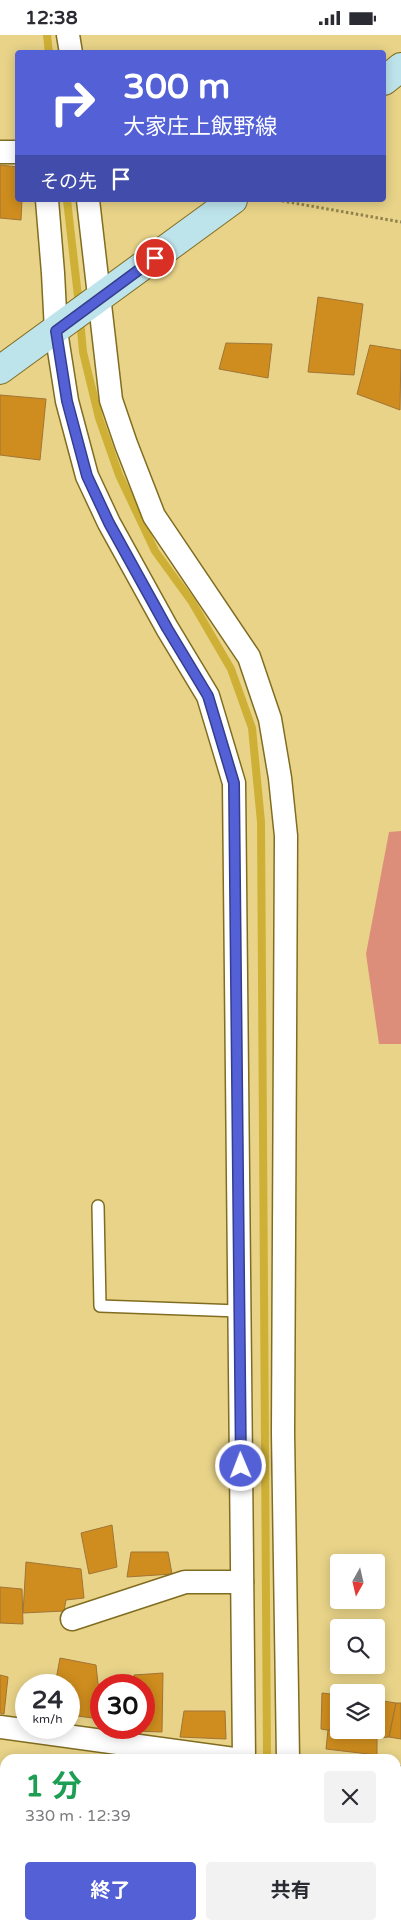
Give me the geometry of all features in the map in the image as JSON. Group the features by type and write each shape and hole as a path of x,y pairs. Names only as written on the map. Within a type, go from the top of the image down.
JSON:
{"main road":[{"path":"386,79 401,67"},
{"path":"0,370 230,202"}],"street":[{"path":"68,35 70,50"},
{"path":"0,152 15,152"},
{"path":"47,202 67,401 87,476 109,523 167,628 208,696 234,783 244,1754"},
{"path":"88,202 95,302 111,400 154,516 249,657 270,719 280,778 286,836 283,1433 288,1754"},
{"path":"72,1619 186,1582 242,1582"},
{"path":"0,1727 197,1754"}],"lane":[{"path":"98,1206 100,1306 239,1311"}],"path":[{"path":"288,202 401,222"}],"shaded area":[{"path":"401,831 401,1044 379,1044 366,954 389,832"}],"building":[{"path":"0,165 15,167 15,202 22,202 21,220 0,218"},
{"path":"318,297 363,304 354,375 308,372"},
{"path":"226,343 272,344 268,378 219,369"},
{"path":"370,345 401,350 400,410 357,394"},
{"path":"0,395 46,399 40,460 0,455"},
{"path":"112,1525 117,1567 89,1574 81,1533"},
{"path":"131,1552 168,1552 172,1574 127,1577"},
{"path":"26,1562 81,1569 84,1598 66,1600 64,1611 23,1613"},
{"path":"0,1587 22,1589 23,1624 0,1623"},
{"path":"60,1658 96,1665 97,1674 90,1674 90,1718 80,1716 80,1674 57,1674"},
{"path":"163,1673 162,1732 155,1732 155,1674 148,1674"},
{"path":"0,1675 8,1677 4,1714 0,1713"},
{"path":"322,1693 330,1694 330,1730 321,1729"},
{"path":"385,1701 396,1703 389,1737 385,1737"},
{"path":"396,1703 401,1703 401,1739 389,1737"},
{"path":"184,1711 225,1711 226,1739 180,1737"},
{"path":"328,1730 330,1730 330,1739 377,1739 377,1754 326,1749"}],"waterway":[{"path":"47,35 49,50"},
{"path":"67,202 79,305"},
{"path":"80,319 83,352 99,418 119,475 155,551 192,602 231,669 252,728 261,822 267,1754"}],"route":[{"path":"155,258 56,331 67,401 87,476 109,523 167,628 208,696 234,783 241,1466"}]}
